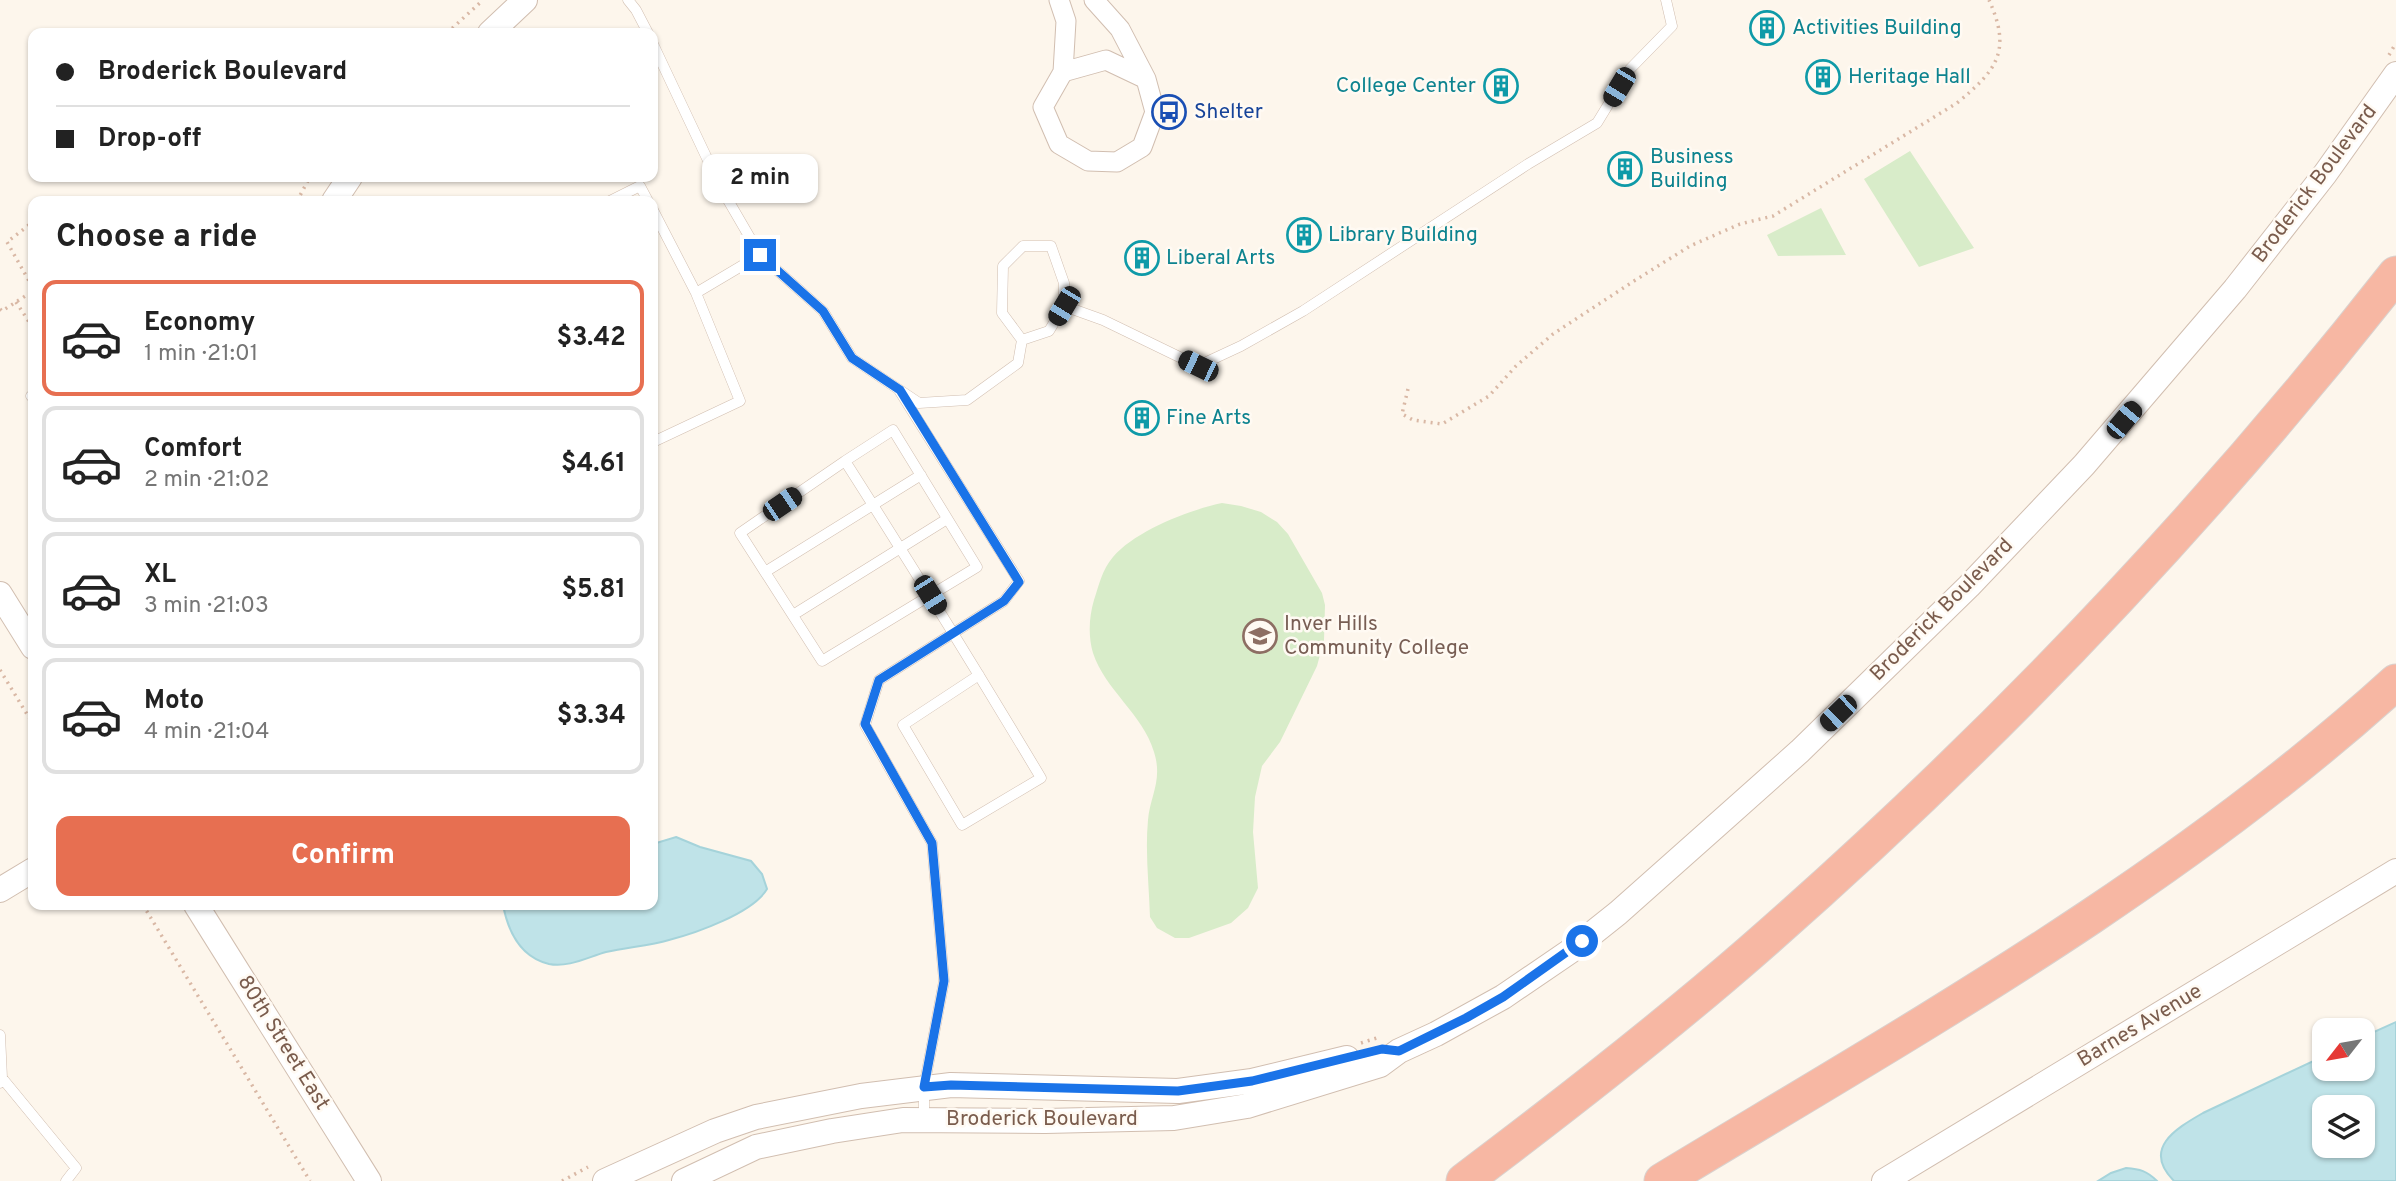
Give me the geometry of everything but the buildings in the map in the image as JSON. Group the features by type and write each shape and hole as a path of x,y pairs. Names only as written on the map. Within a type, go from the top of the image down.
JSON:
{"highway":[{"path":"1464,1181 1577,1094 1749,954 1951,768 2132,583 2275,421 2396,274"},
{"path":"1662,1181 2001,975 2092,916 2265,792 2396,682"}],"street":[{"path":"495,28 525,0"},
{"path":"1059,0 1066,21 1063,72 1044,107 1059,144 1088,161 1117,162 1142,147 1155,112 1146,79 1120,29 1094,0"},
{"path":"1063,72 1106,60 1146,79"},
{"name":"Broderick Boulevard","path":"600,1172 756,1118 860,1096 924,1087 951,1085 1178,1091 1252,1081 1382,1049 1392,1043 1436,1034 1485,1008 1569,952 1726,817 1877,677 2041,511 2124,420 2311,194 2389,69"},
{"path":"0,594 28,639"},
{"name":"Barnes Avenue","path":"1884,1181 2396,871"},
{"path":"0,890 28,873"},
{"name":"80th Street East","path":"199,910 369,1181"},
{"name":"Broderick Boulevard","path":"684,1181 756,1147 832,1130 903,1120 1149,1119 1216,1113 1380,1065 1392,1043"}],"lane":[{"path":"628,0 645,28"},
{"path":"1064,306 1103,320 1198,366 1241,346 1303,311 1597,122 1630,69 1672,26 1667,0"},
{"path":"658,55 721,188 760,255 823,311 852,358 919,403 967,400 1018,363 1022,340 1003,313 1003,266 1023,246 1051,246 1064,283 1064,306 1049,331 1022,340"},
{"path":"620,196 640,186 645,196"},
{"path":"658,220 696,293 740,401 658,440"},
{"path":"696,293 760,255"},
{"path":"900,390 1019,582 1004,601 879,680 865,724 932,843 944,981 924,1087 924,1120"},
{"path":"893,430 921,475 977,567 822,661 740,533 893,430"},
{"path":"845,461 954,633 1041,778 962,824 903,725 979,675"},
{"path":"765,572 921,475"},
{"path":"793,615 947,519"},
{"path":"0,1035 1,1080 76,1168 66,1181"}],"path":[{"path":"452,28 483,0"},
{"path":"1408,389 1402,414 1413,420 1442,424 1489,396 1516,366 1553,334 1679,253 1740,224 1773,216 1957,103 1981,83 1995,65 2000,47 1998,20 1989,0"},
{"path":"2389,69 2396,43"},
{"path":"28,226 7,242 28,280"},
{"path":"0,309 2,311 28,293"},
{"path":"16,302 28,320"},
{"path":"0,670 28,716"},
{"path":"146,910 310,1181"},
{"path":"1361,1043 1392,1043"},
{"path":"562,1181 600,1172"}],"green space":[{"path":"1910,151 1974,248 1919,267 1864,179"},
{"path":"1821,208 1846,255 1778,256 1767,235"},
{"path":"1222,503 1261,512 1277,522 1288,534 1322,593 1325,605 1324,640 1317,666 1280,742 1262,766 1255,797 1253,832 1258,888 1248,908 1231,923 1189,938 1175,938 1157,928 1150,917 1147,832 1157,779 1154,752 1142,726 1099,666 1091,647 1090,620 1103,572 1123,548 1163,523"}],"water":[{"path":"676,837 700,847 751,861 762,874 767,889 750,906 708,927 661,942 606,952 571,963 556,965 539,961 517,942 504,910 658,910 658,842"},
{"path":"2396,1022 2396,1181 2174,1181 2165,1170 2161,1159 2162,1150 2173,1133 2203,1113 2312,1062 2312,1082 2375,1082 2375,1032"},
{"path":"2126,1168 2143,1171 2157,1181 2098,1181"}],"place":[{"name":"Activities Building","path":"1767,28"},
{"name":"Heritage Hall","path":"1823,77"},
{"name":"College Center","path":"1501,86"},
{"name":"Shelter","path":"1169,112"},
{"name":"Business Building","path":"1625,169"},
{"name":"Library Building","path":"1304,235"},
{"name":"Liberal Arts","path":"1142,258"},
{"name":"Fine Arts","path":"1142,418"},
{"name":"Inver Hills Community College","path":"1260,636"}],"route":[{"path":"760,255 823,311 852,358 900,390 1019,582 1004,601 879,680 865,724 932,843 944,981 924,1087 951,1085 1178,1091 1216,1088 1252,1081 1382,1049 1399,1051 1503,997 1582,941"}]}
